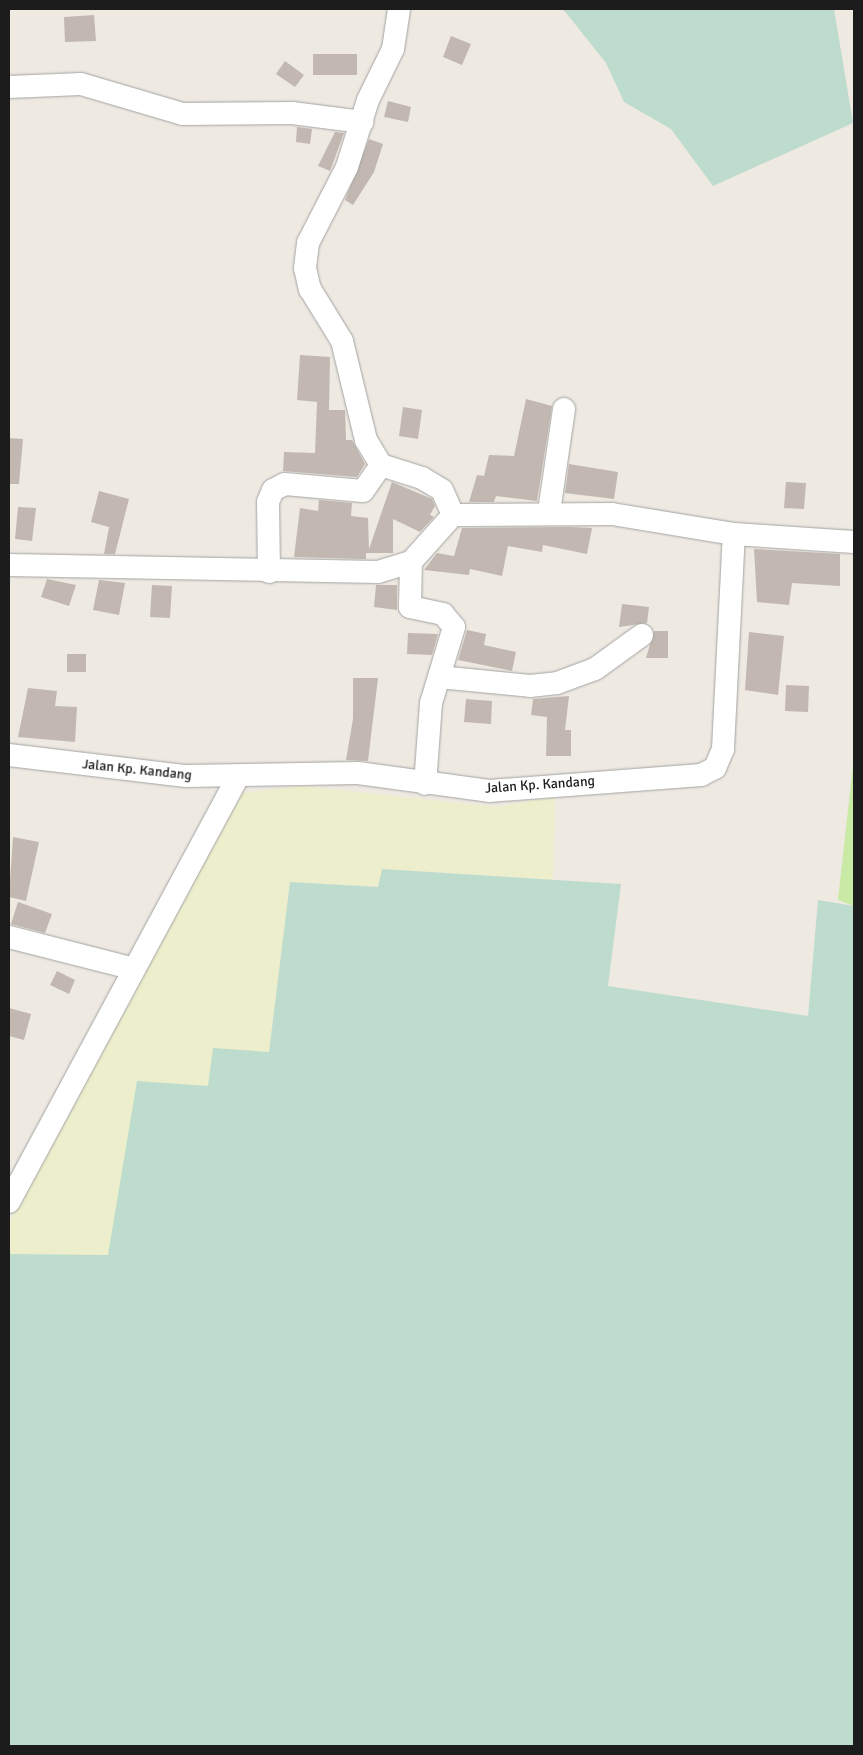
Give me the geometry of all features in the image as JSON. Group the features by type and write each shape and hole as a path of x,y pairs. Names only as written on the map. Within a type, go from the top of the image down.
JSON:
{"street":[{"path":"399,9 393,49 362,122 347,167 308,243 305,268 310,289 342,340 366,440 381,465 432,484 448,498 453,515"},
{"path":"9,87 81,84 183,114 292,113 362,122"},
{"path":"549,512 564,409"},
{"path":"269,572 268,502 273,490 285,484 363,491 381,465"},
{"path":"9,566 269,572 378,572 411,562 453,515 549,512 612,514 734,534 854,542"},
{"name":"Jalan Kp. Kandang","path":"9,755 146,772 238,776 332,772 426,784 510,790 692,778 715,768 723,749 734,534"},
{"path":"411,562 410,607 443,614 454,627 439,677 429,720 426,784"},
{"path":"439,677 530,686 557,683 595,669 642,635"},
{"path":"9,1202 131,968 238,776"},
{"path":"9,937 131,968"}],"green space":[{"path":"563,9 834,9 853,123 713,186 671,129 624,102 606,63"},
{"path":"854,756 854,906 838,900"},
{"path":"301,786 498,807 555,796 553,880 383,869 378,887 290,882 269,1053 208,1086 122,1178 108,1256 9,1254 9,1224 71,1083 242,793"},
{"path":"382,869 621,884 608,986 808,1016 818,900 854,906 854,1746 9,1746 9,1254 108,1255 137,1081 208,1086 213,1048 269,1052 290,882 378,887"}],"building":[{"path":"94,15 96,41 65,42 64,17"},
{"path":"451,36 471,44 462,65 443,57"},
{"path":"313,54 357,54 357,75 313,75"},
{"path":"285,61 304,75 295,87 276,74"},
{"path":"388,101 411,107 408,122 384,117"},
{"path":"297,127 312,129 310,144 296,142"},
{"path":"335,132 344,133 330,171 318,166"},
{"path":"369,139 383,144 374,172 353,205 345,200"},
{"path":"300,355 330,357 329,410 345,410 346,440 352,440 365,464 357,477 283,471 284,452 315,453 317,402 297,400"},
{"path":"526,399 552,406 537,501 496,496 494,502 469,502 477,475 484,476 489,455 514,456"},
{"path":"403,407 422,410 418,439 399,436"},
{"path":"9,438 23,439 19,484 9,484"},
{"path":"569,464 618,472 614,499 565,493"},
{"path":"392,482 432,499 435,506 430,515 434,517 420,532 393,519 393,553 366,553 366,559 294,557 300,508 318,511 319,500 352,503 351,516 368,518 369,549"},
{"path":"786,482 806,483 804,509 784,508"},
{"path":"99,491 129,499 115,554 104,554 109,527 91,522"},
{"path":"18,507 36,508 32,541 15,539"},
{"path":"462,528 592,528 587,554 543,545 542,552 508,546 502,576 470,569 469,575 424,570 437,553 454,556"},
{"path":"754,549 840,554 840,586 792,583 789,605 757,602"},
{"path":"47,579 76,585 69,606 41,597"},
{"path":"99,580 125,583 119,615 93,610"},
{"path":"152,585 172,586 170,618 150,617"},
{"path":"376,585 397,585 397,610 374,607"},
{"path":"622,604 649,607 647,623 619,627"},
{"path":"467,630 486,634 484,645 516,652 512,671 458,660"},
{"path":"654,631 668,631 668,658 646,658"},
{"path":"749,632 784,636 778,695 745,690"},
{"path":"408,633 438,634 432,655 407,654"},
{"path":"67,654 86,654 86,672 67,672"},
{"path":"353,678 378,678 368,761 346,760 353,719"},
{"path":"786,685 809,686 808,712 785,711"},
{"path":"28,688 57,691 55,706 77,707 75,742 18,737"},
{"path":"569,696 565,730 571,730 571,756 546,756 547,717 531,715 533,699"},
{"path":"466,699 492,701 491,724 464,722"},
{"path":"13,837 39,842 26,901 9,897"},
{"path":"18,902 52,914 45,933 11,924"},
{"path":"57,971 75,980 69,994 50,985"},
{"path":"9,1008 31,1014 24,1040 9,1036"}]}
